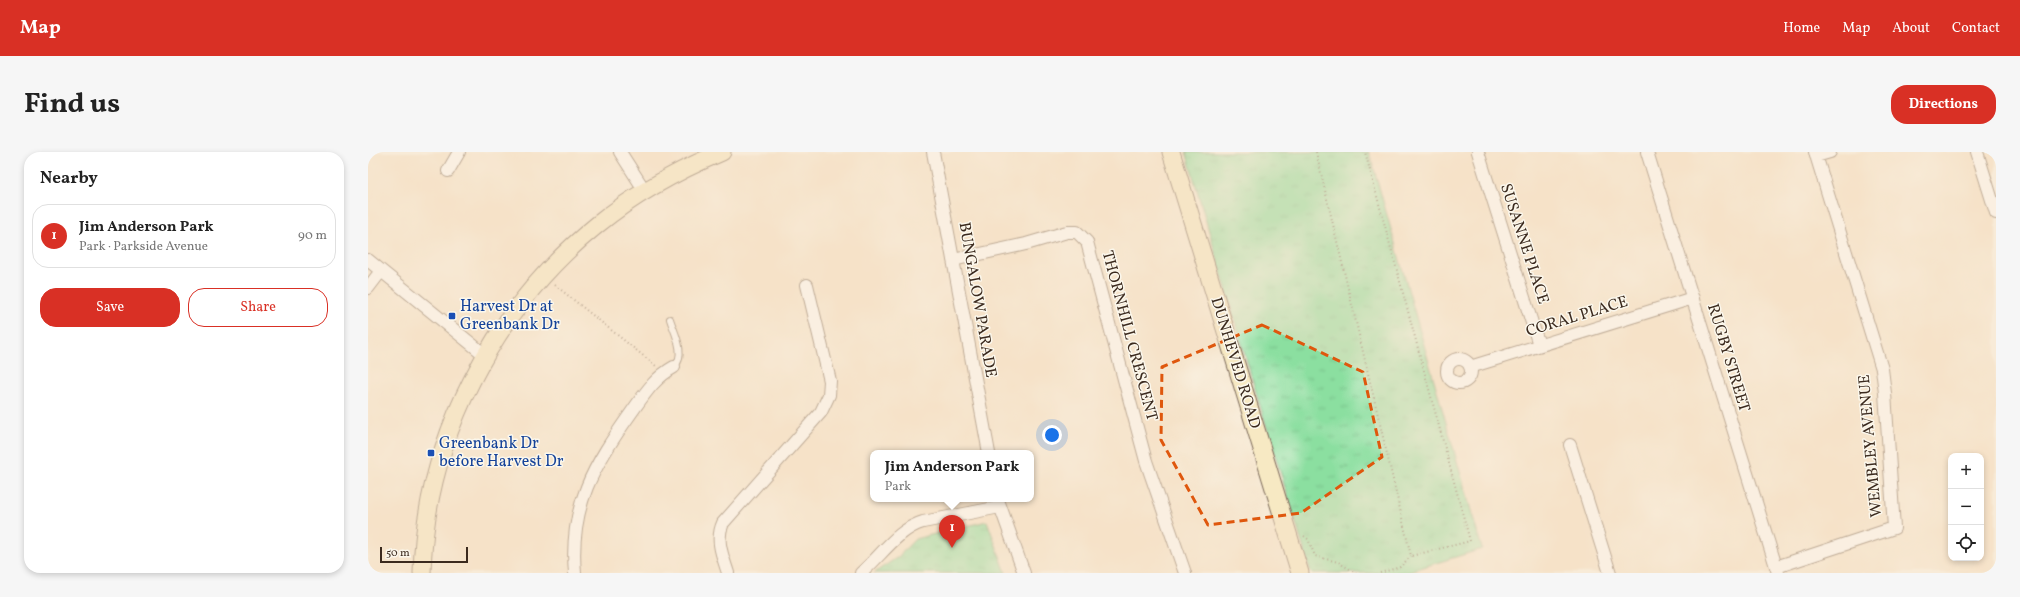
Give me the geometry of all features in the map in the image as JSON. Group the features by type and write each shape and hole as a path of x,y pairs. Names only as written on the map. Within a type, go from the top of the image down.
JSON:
{"street":[{"path":"448,171 459,152"},
{"path":"620,152 645,191"},
{"path":"422,573 428,513 442,456 458,412 485,355 518,306 559,259 596,226 645,191 681,170 722,152"},
{"name":"BUNGALOW PARADE","path":"933,152 987,450"},
{"name":"DUNHEVED ROAD","path":"1171,152 1300,573"},
{"name":"SUSANNE PLACE","path":"1478,152 1539,345"},
{"name":"RUGBY STREET","path":"1647,152 1777,570"},
{"path":"1816,154 1830,152"},
{"path":"1977,152 1996,213"},
{"name":"WEMBLEY AVENUE","path":"1777,570 1894,528 1886,393 1882,369 1816,154"},
{"name":"THORNHILL CRESCENT","path":"953,260 1021,245 1067,232 1077,232 1084,237 1089,250 1146,461 1185,573"},
{"path":"368,260 485,355"},
{"path":"368,288 381,271"},
{"path":"728,573 719,543 719,532 722,523 820,412 829,395 830,381 807,285"},
{"name":"CORAL PLACE","path":"1470,367 1693,298"},
{"path":"575,573 574,541 581,503 593,472 607,447 651,385 663,373 674,367"},
{"path":"1570,445 1610,573"},
{"path":"861,573 902,532 911,526 999,503 1024,573"}],"lane":[{"path":"670,319 679,349 679,361 674,367"}],"path":[{"path":"1316,152 1411,556"},
{"path":"1365,152 1470,541 1411,556 1400,567 1380,573"},
{"path":"555,285 663,373"},
{"path":"1285,525 1308,539 1315,556 1338,562 1356,573"}],"highlighted area":[{"path":"1262,325 1363,372 1382,457 1301,513 1208,525 1161,440 1162,367"}],"green space":[{"path":"1186,152 1369,152 1482,549 1410,571 1411,573 1311,573 1251,376"},
{"path":"987,521 1006,573 874,573 898,557 915,539"}],"place":[{"name":"Harvest Dr at Greenbank Dr","path":"452,316"},
{"name":"Greenbank Dr before Harvest Dr","path":"431,453"},
{"name":"Jim Anderson Park","path":"952,548"}]}
